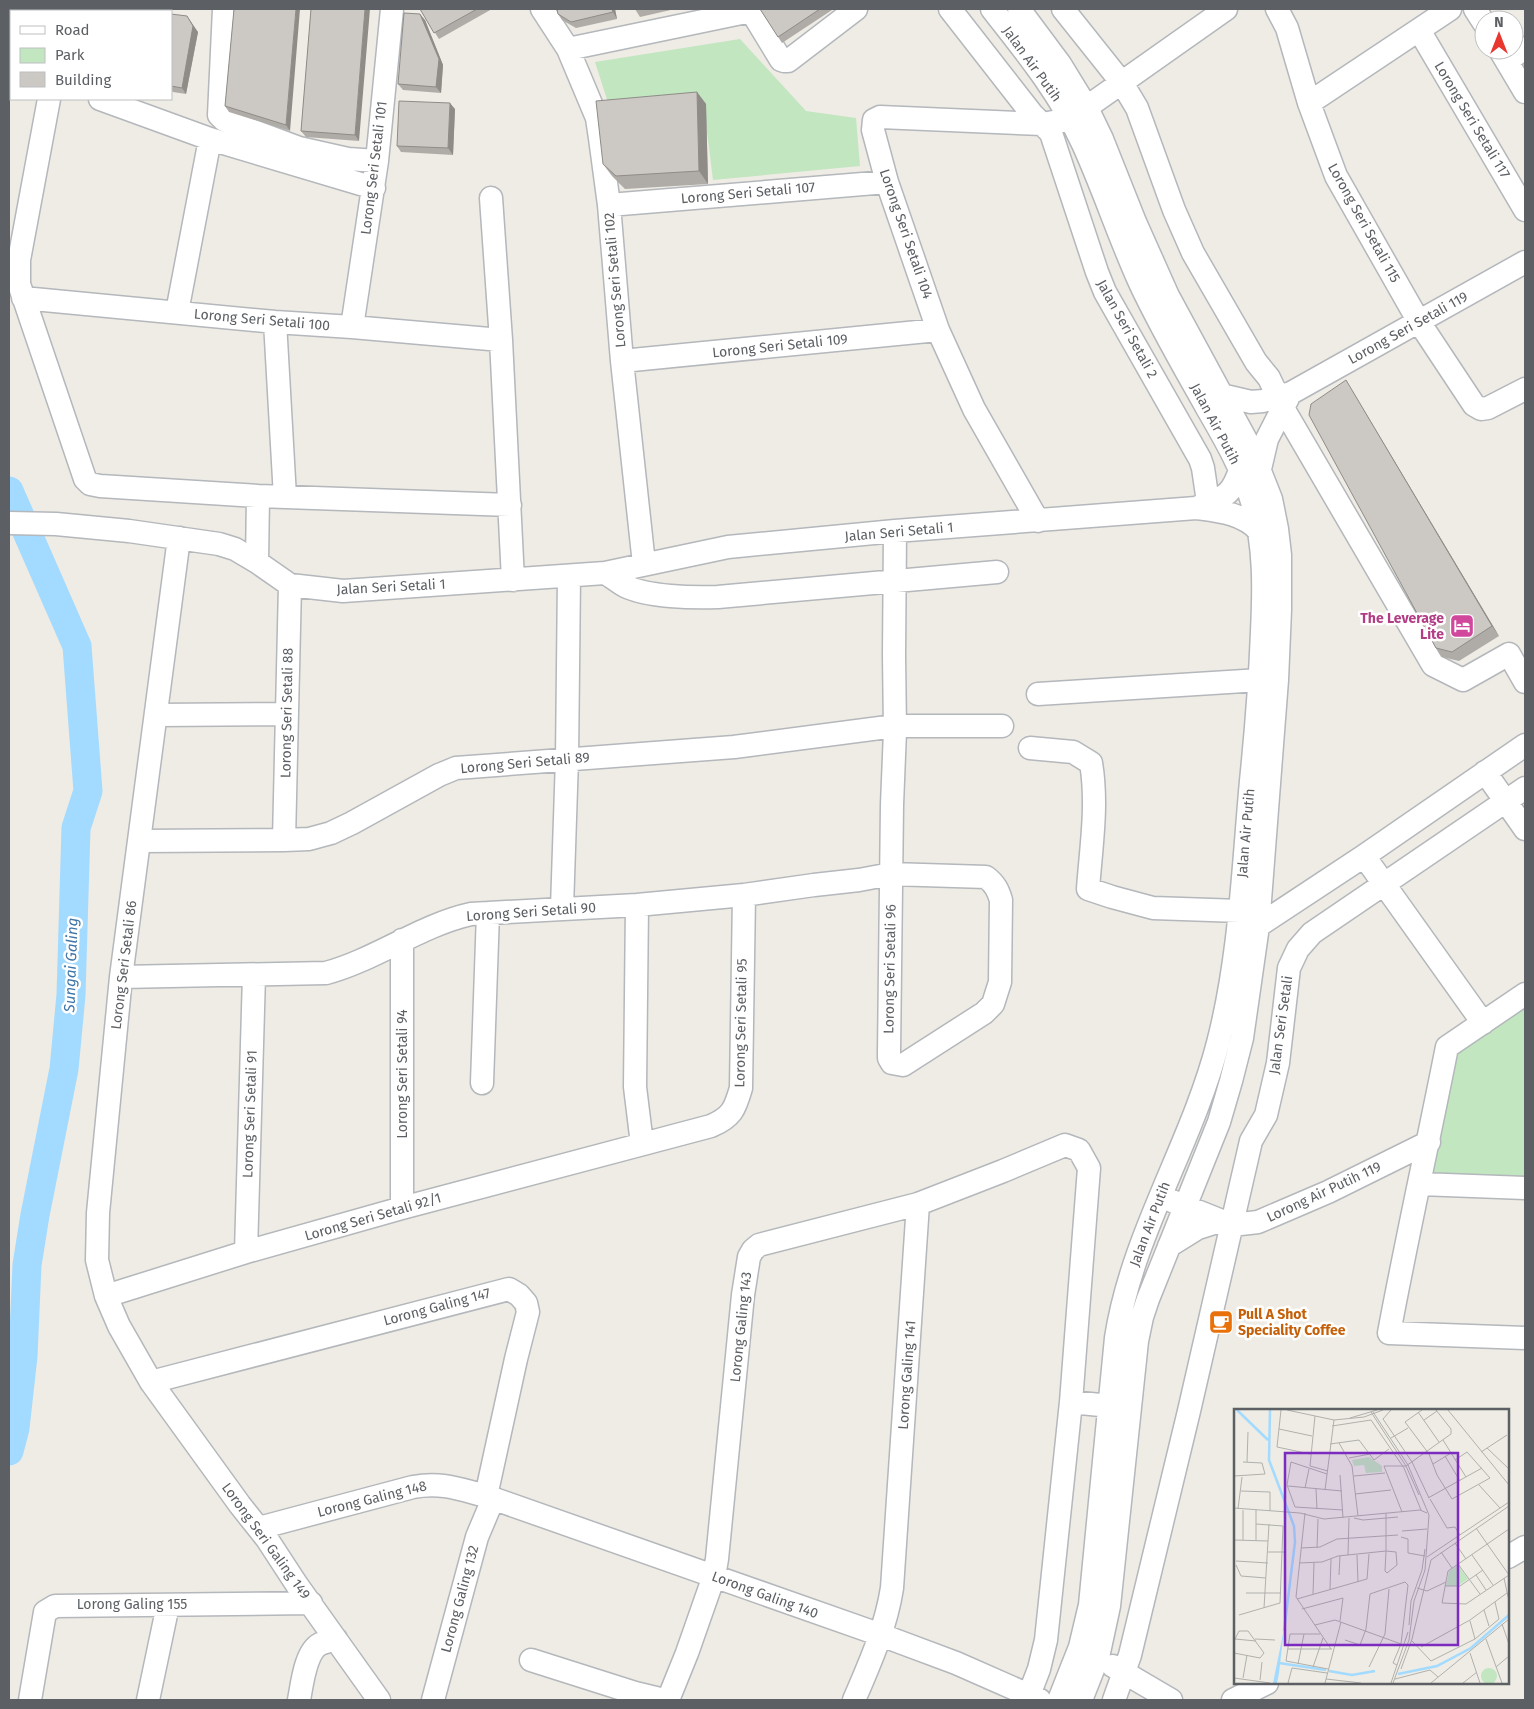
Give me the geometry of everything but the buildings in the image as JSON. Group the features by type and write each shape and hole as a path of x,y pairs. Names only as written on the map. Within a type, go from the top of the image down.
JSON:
{"street":[{"name":"Lorong Seri Setali 101","path":"352,327 374,188 392,9"},
{"name":"Lorong Seri Setali 102","path":"542,9 568,49 597,118 609,204 622,361 644,564"},
{"path":"568,49 750,10 784,62 788,61 856,9"},
{"name":"Jalan Seri Setali 2","path":"950,9 1032,114 1050,133 1105,292 1200,459 1203,468 1202,505"},
{"name":"Jalan Air Putih","path":"992,9 1044,75 1102,139 1135,222 1168,296 1252,451 1250,470 1253,504 1263,557 1260,680 1240,911 1231,987 1206,1086 1136,1255 1120,1313 1090,1605 1089,1652 1082,1700"},
{"name":"Jalan Air Putih","path":"1019,9 1055,57 1079,113 1084,146 1129,260 1150,304 1235,459 1250,470 1271,499 1278,529 1281,581 1277,680 1258,926 1242,1038 1219,1122 1142,1317 1137,1341 1109,1606 1089,1652 1059,1700"},
{"path":"1063,9 1122,83 1137,108 1174,210 1193,253 1256,362 1284,399 1433,665 1463,680 1509,654 1525,682"},
{"path":"1079,113 1226,9"},
{"name":"Lorong Seri Setali 115","path":"1277,9 1287,28 1309,103 1336,176 1419,322 1474,405 1481,409 1488,408 1525,389"},
{"path":"1309,103 1450,9"},
{"path":"218,10 219,115 224,120 299,148 348,159 377,161"},
{"name":"Lorong Seri Setali 117","path":"1419,30 1525,210"},
{"path":"1505,60 1525,92"},
{"path":"48,100 19,260 19,284 85,478 90,484 258,496 510,505"},
{"path":"103,100 210,139 374,188"},
{"name":"Lorong Seri Setali 104","path":"1038,521 974,409 938,330 886,182 874,130 874,120 880,117 1042,124 1079,113"},
{"path":"177,312 210,139"},
{"name":"Lorong Seri Setali 107","path":"609,204 886,182"},
{"path":"491,198 501,340 513,580"},
{"name":"Lorong Seri Setali 119","path":"1221,395 1251,402 1284,399 1525,262"},
{"name":"Lorong Seri Setali 100","path":"23,298 275,322 501,340"},
{"path":"275,322 285,497"},
{"name":"Lorong Seri Setali 109","path":"622,361 938,330"},
{"path":"1250,470 1267,439 1284,399"},
{"name":"Jalan Seri Setali 1","path":"9,523 56,524 130,531 219,544 235,549 290,585 343,591 605,573 728,547 1202,505 1228,493 1250,470"},
{"path":"257,562 258,496"},
{"name":"Jalan Seri Setali 1","path":"1202,505 1252,522 1259,531"},
{"name":"Lorong Seri Setali 96","path":"892,1063 889,1058 889,1052 895,726 896,531"},
{"name":"Lorong Seri Setali 86","path":"152,1382 120,1326 106,1296 100,1278 96,1243 121,977 179,538"},
{"path":"605,573 626,586 639,590 692,598 997,572"},
{"path":"562,908 567,759 569,576"},
{"name":"Lorong Seri Setali 88","path":"284,840 290,585"},
{"path":"1038,694 1260,680"},
{"path":"157,715 287,714"},
{"name":"Lorong Seri Setali 89","path":"140,840 309,839 331,833 456,768 734,747 895,726 1002,726"},
{"path":"1258,926 1364,856 1525,745"},
{"path":"1030,748 1073,752 1091,763 1095,785 1088,889 1112,898 1153,908 1240,911"},
{"path":"1485,772 1525,829"},
{"name":"Jalan Seri Setali","path":"1114,1700 1130,1656 1187,1420 1226,1223 1251,1141 1266,1115 1278,1063 1289,968 1298,948 1312,933 1525,788"},
{"path":"1364,856 1483,1023"},
{"name":"Lorong Seri Setali 90","path":"121,977 326,972 339,969 461,916 562,908 637,905 744,895 891,874 986,877 994,883 1001,900 1000,982 995,999 984,1013 903,1065 892,1063"},
{"name":"Lorong Seri Setali 95","path":"642,1144 710,1126 727,1117 736,1104 741,1088 744,895"},
{"path":"637,905 635,1087 642,1144"},
{"path":"482,1083 488,913"},
{"name":"Lorong Seri Setali 94","path":"402,940 402,1208"},
{"name":"Lorong Seri Setali 91","path":"246,1252 254,975"},
{"path":"1525,994 1447,1047 1420,1184 1402,1260 1389,1333 1525,1338"},
{"name":"Lorong Air Putih 119","path":"1169,1246 1198,1228 1226,1223 1258,1222 1328,1192 1428,1142"},
{"name":"Lorong Seri Setali 92/1","path":"106,1296 246,1252 642,1144"},
{"path":"918,1204 1003,1172 1065,1145 1079,1150 1089,1168 1071,1402 1046,1640 1039,1669 1029,1697"},
{"path":"1200,1169 1208,1203 1226,1223"},
{"path":"1420,1184 1525,1188"},
{"path":"1161,1196 1226,1223"},
{"name":"Lorong Galing 143","path":"666,1700 687,1653 714,1576 719,1544 743,1295 749,1257 759,1245 918,1204"},
{"name":"Lorong Galing 141","path":"854,1700 881,1635 890,1606 896,1557 918,1204"},
{"name":"Lorong Galing 147","path":"152,1382 509,1289 519,1295 526,1304 528,1312 516,1359 489,1497"},
{"name":"Lorong Seri Galing 149","path":"152,1382 240,1505 259,1528 379,1700"},
{"path":"1071,1402 1110,1406"},
{"name":"Lorong Galing 148","path":"259,1528 430,1484 443,1485 489,1497"},
{"name":"Lorong Galing 140","path":"489,1497 881,1635 956,1663 1029,1697"},
{"name":"Lorong Galing 132","path":"432,1700 489,1497"},
{"path":"1509,1556 1525,1548"},
{"name":"Lorong Galing 155","path":"30,1700 45,1612 55,1606 65,1604 311,1603"},
{"path":"148,1700 168,1605"},
{"path":"298,1700 308,1657 314,1648 320,1644 336,1639"},
{"path":"1089,1652 1171,1700"},
{"path":"531,1660 635,1693 666,1700"},
{"path":"1233,1700 1265,1684"}],"green space":[{"path":"740,39 806,111 856,118 860,166 713,180 704,108 613,118 595,62"},
{"path":"1525,1002 1525,1180 1429,1178 1454,1052"}],"waterway":[{"name":"Sungai Galing","path":"9,491 77,646 88,791 76,828 71,995 64,1069 27,1265 23,1356 15,1428 9,1451"}],"place":[{"name":"The Leverage Lite","path":"1462,626"},
{"name":"Pull A Shot Speciality Coffee","path":"1221,1322"}]}
